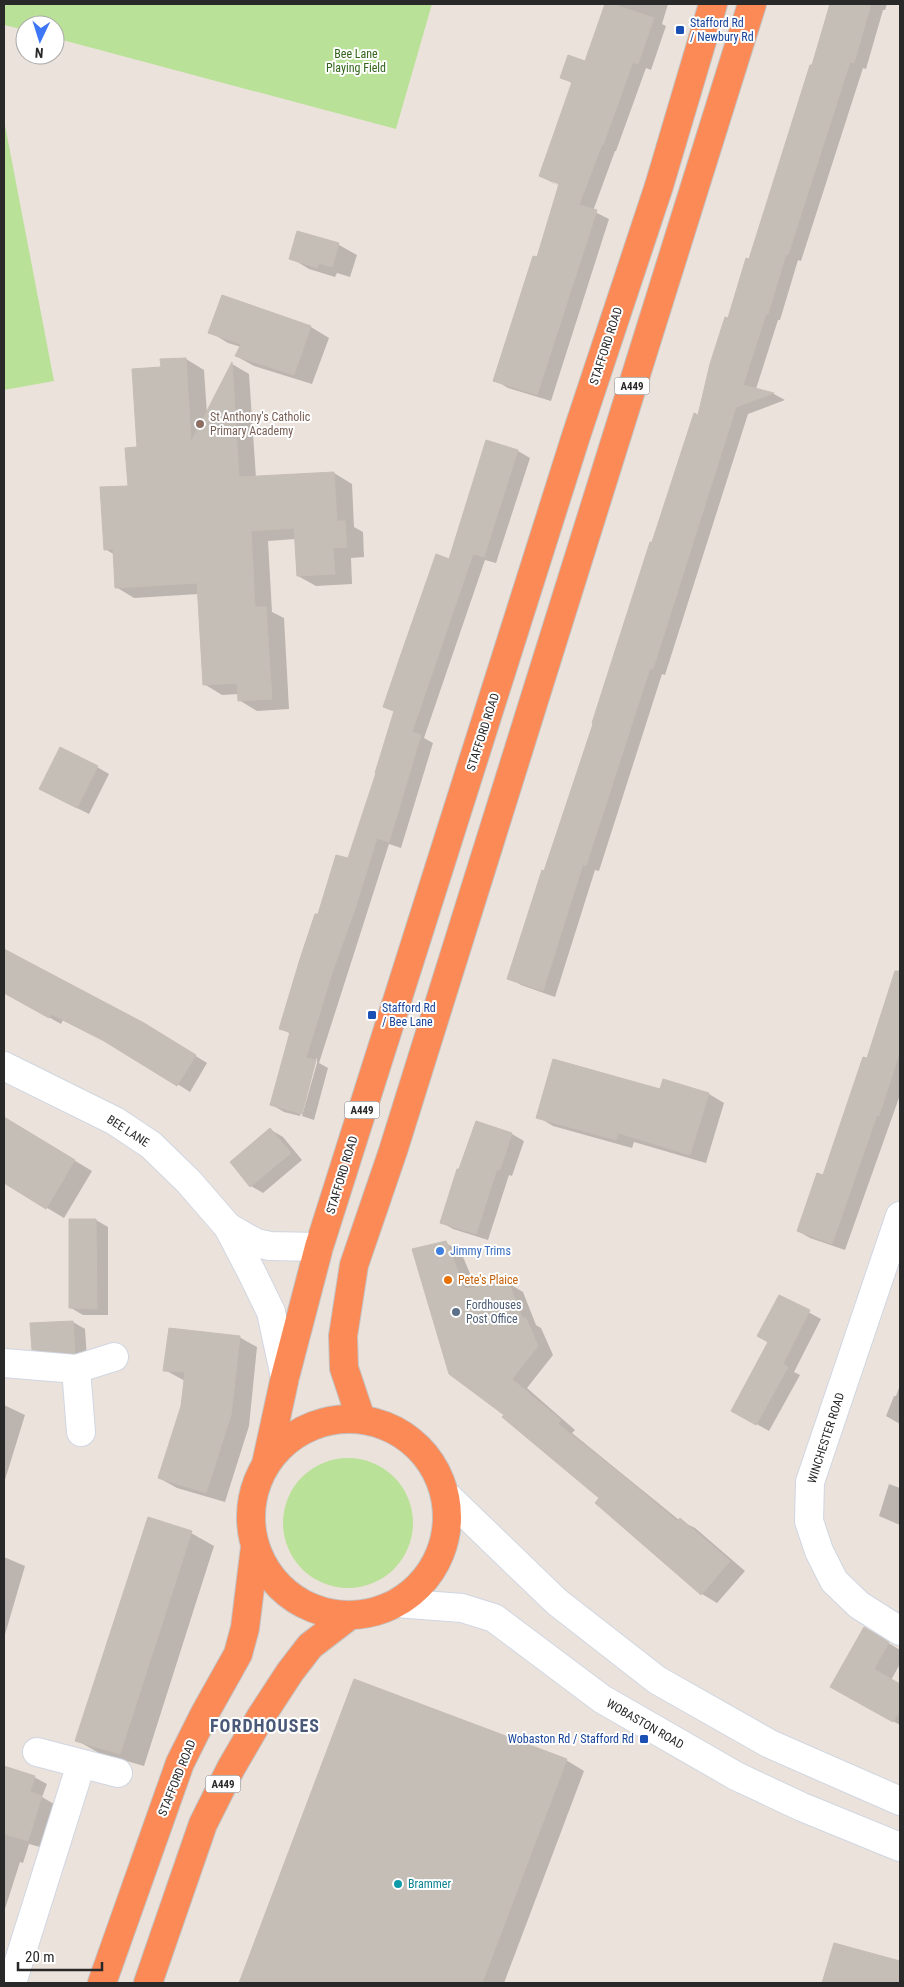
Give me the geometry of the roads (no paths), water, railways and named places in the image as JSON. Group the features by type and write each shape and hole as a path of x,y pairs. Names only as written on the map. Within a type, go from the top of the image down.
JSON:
{"highway":[{"name":"STAFFORD ROAD","path":"266,1464 285,1377 319,1247 576,436 658,186 713,4"},
{"name":"A449","path":"361,1419 353,1400 344,1368 343,1336 354,1265 396,1141 752,4"},
{"name":"A449","path":"361,1419 384,1425 406,1436 423,1452 437,1471 445,1494 448,1522 442,1550 416,1593 382,1610 349,1616 319,1611 291,1596 269,1574 255,1547 250,1518 254,1490 266,1464 284,1442 307,1427 334,1420 361,1419"},
{"name":"STAFFORD ROAD","path":"102,1983 180,1763 238,1654 245,1628 255,1547"},
{"name":"A449","path":"148,1983 203,1824 231,1768 260,1718 295,1665 310,1646 349,1616"}],"street":[{"name":"BEE LANE","path":"4,1066 95,1110 151,1145 190,1182 228,1228 272,1312 285,1377"},
{"name":"WINCHESTER ROAD","path":"900,1216 810,1482 809,1521 819,1551 834,1580 859,1605 900,1631"},
{"name":"BEE LANE","path":"228,1228 256,1243 270,1246 319,1247"},
{"path":"4,1364 76,1369 114,1357"},
{"path":"76,1369 81,1432"},
{"path":"445,1494 558,1602 657,1680 770,1744 900,1801"},
{"name":"WOBASTON ROAD","path":"396,1604 462,1608 494,1618 602,1699 736,1776 802,1807 900,1847"},
{"path":"37,1752 118,1773"},
{"path":"12,1983 81,1764"}],"place":[{"name":"Stafford Rd / Newbury Rd","path":"680,30"},
{"name":"St Anthony's Catholic Primary Academy","path":"200,424"},
{"name":"Stafford Rd / Bee Lane","path":"372,1015"},
{"name":"Jimmy Trims","path":"440,1251"},
{"name":"Pete's Plaice","path":"448,1280"},
{"name":"Fordhouses Post Office","path":"456,1312"},
{"name":"Wobaston Rd / Stafford Rd","path":"644,1739"},
{"name":"Brammer","path":"398,1884"}],"district":[{"name":"FORDHOUSES","path":"265,1725"}],"park label":[{"name":"Bee Lane Playing Field","path":"356,61"}]}
